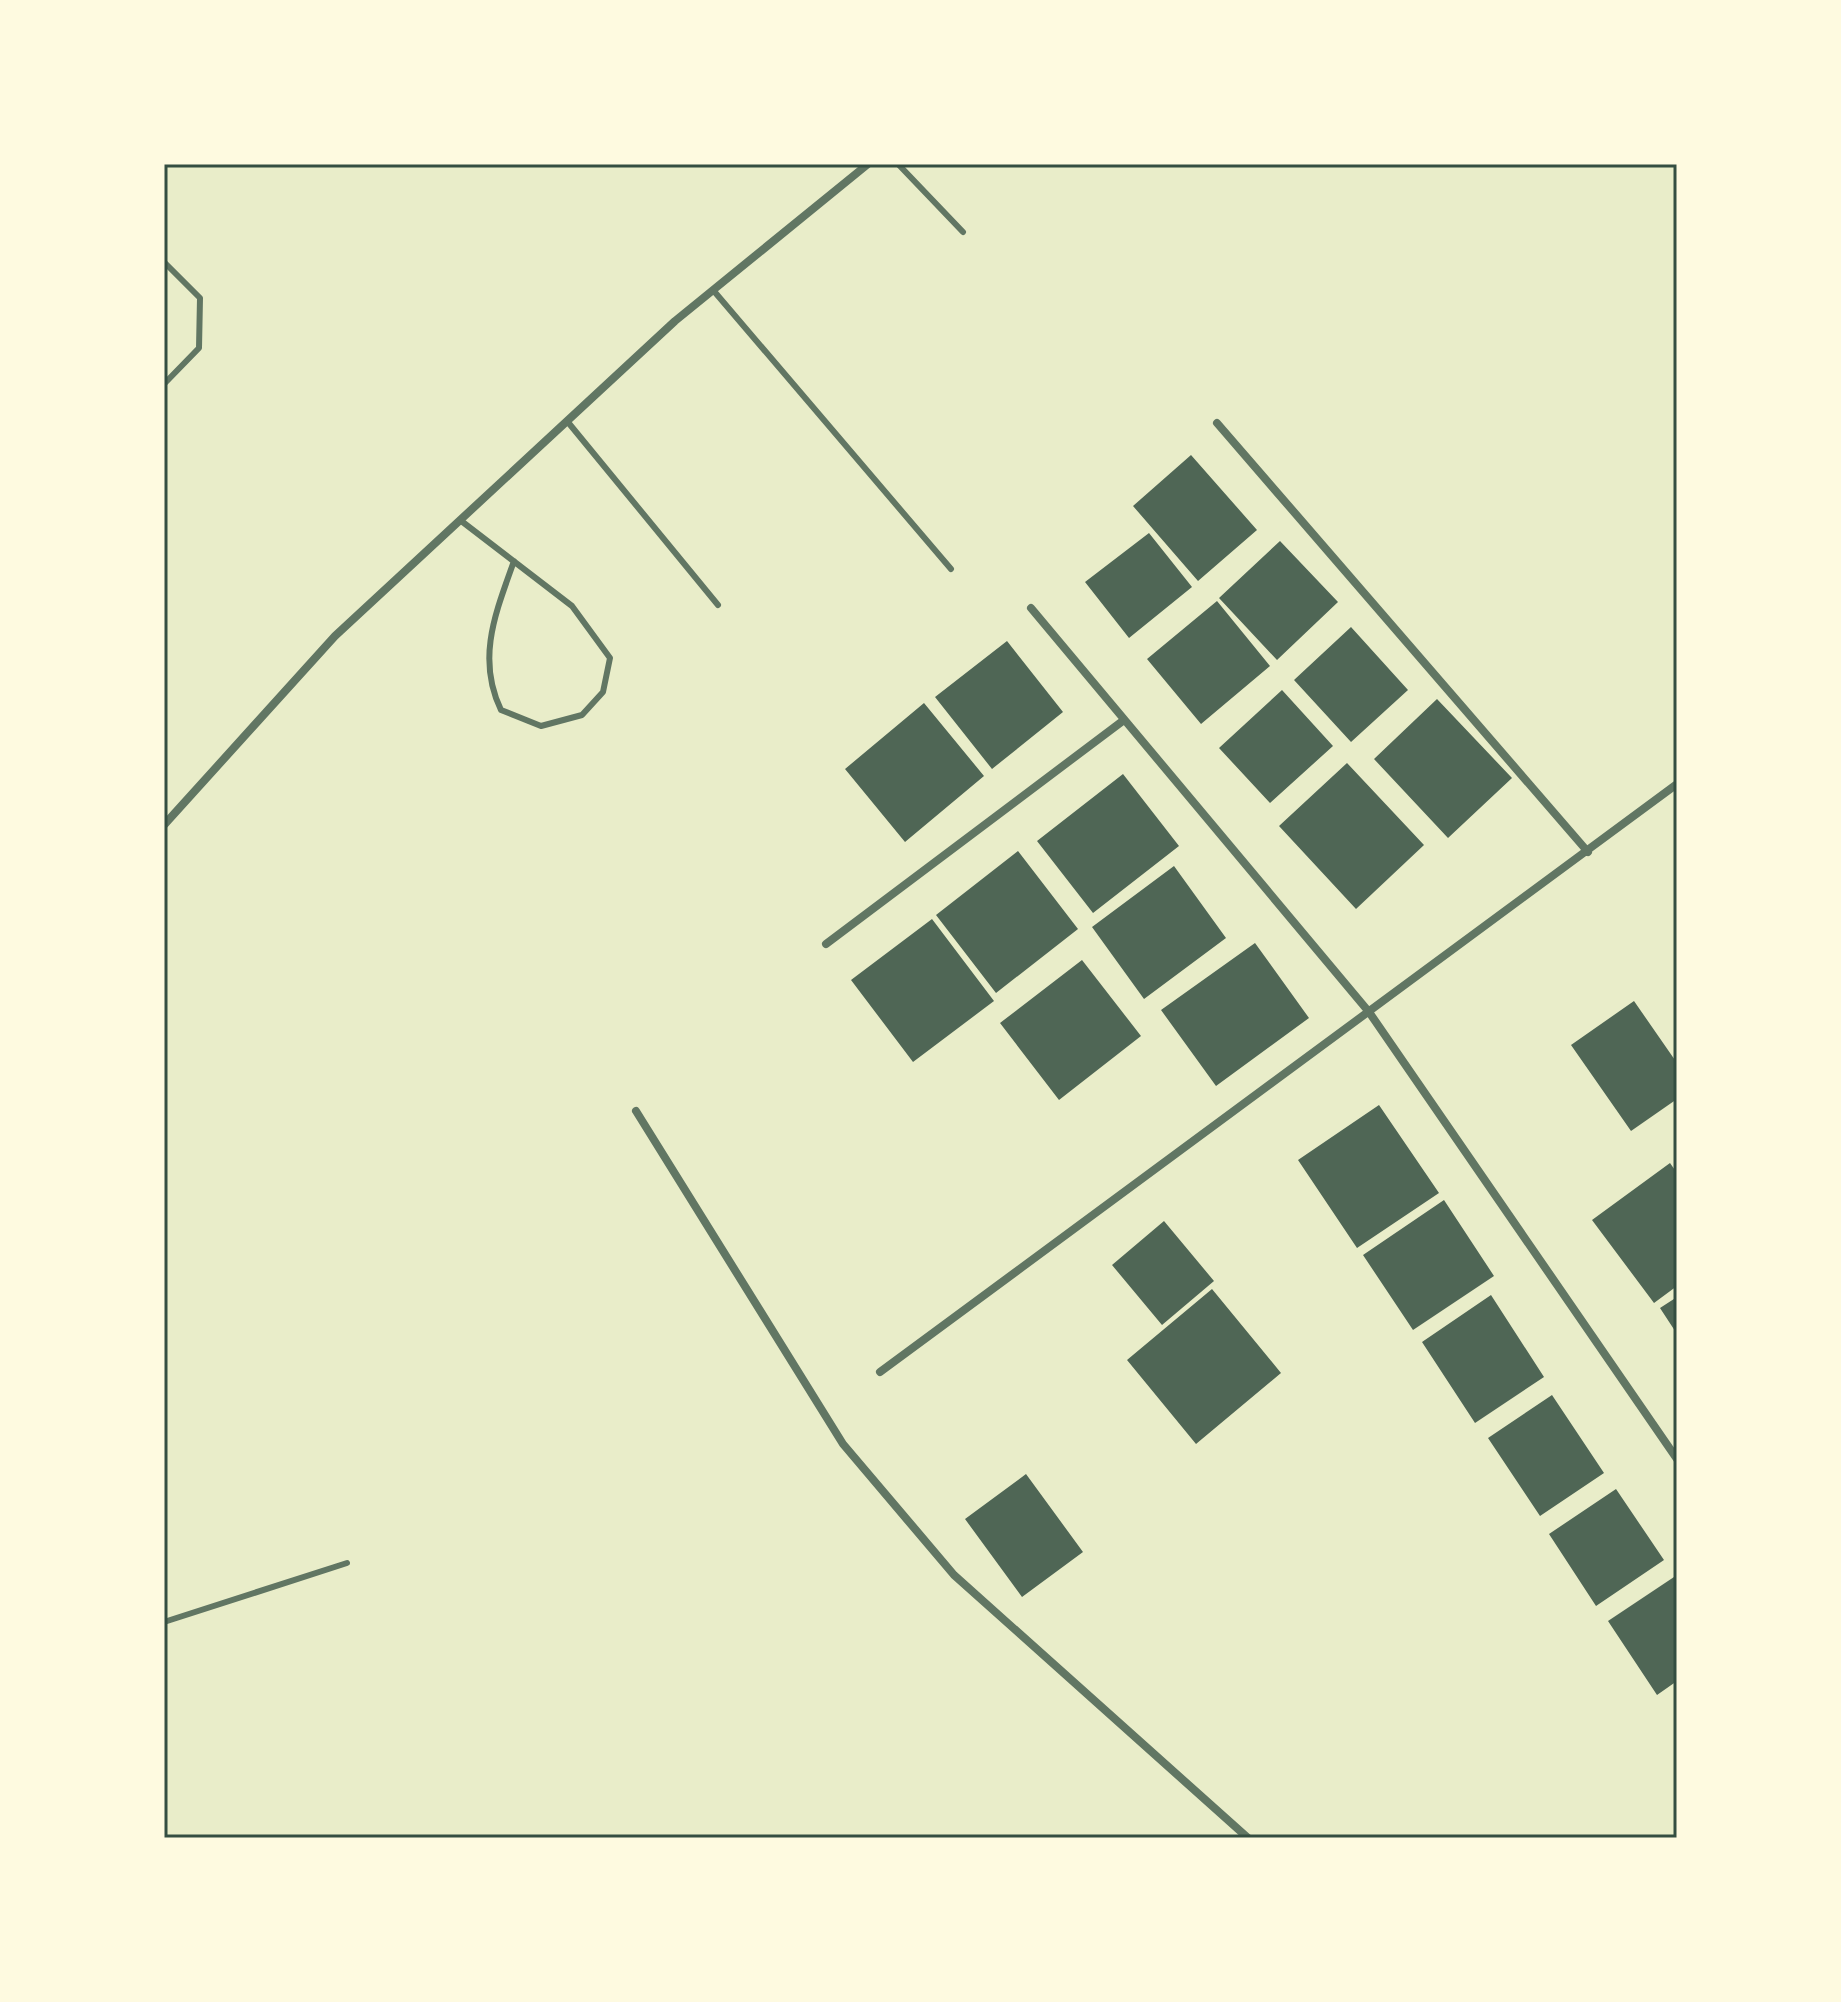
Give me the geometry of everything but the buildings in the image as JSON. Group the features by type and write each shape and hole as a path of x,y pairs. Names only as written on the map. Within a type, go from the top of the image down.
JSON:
{"street":[{"path":"164,825 335,636 713,290 868,164"},
{"path":"1217,423 1588,852"},
{"path":"1031,608 1369,1012 1677,1459"},
{"path":"826,944 1124,720"},
{"path":"880,1372 1677,784"},
{"path":"636,1111 853,1456 954,1575 1248,1838"}],"lane":[{"path":"898,164 963,232"},
{"path":"164,262 200,298 200,311 199,348 164,384"},
{"path":"713,290 951,569"},
{"path":"567,421 718,605"},
{"path":"460,520 514,561 572,606 610,658 603,692 582,715 541,726 501,710 489,685 491,626 514,561"},
{"path":"164,1622 347,1563"}]}
